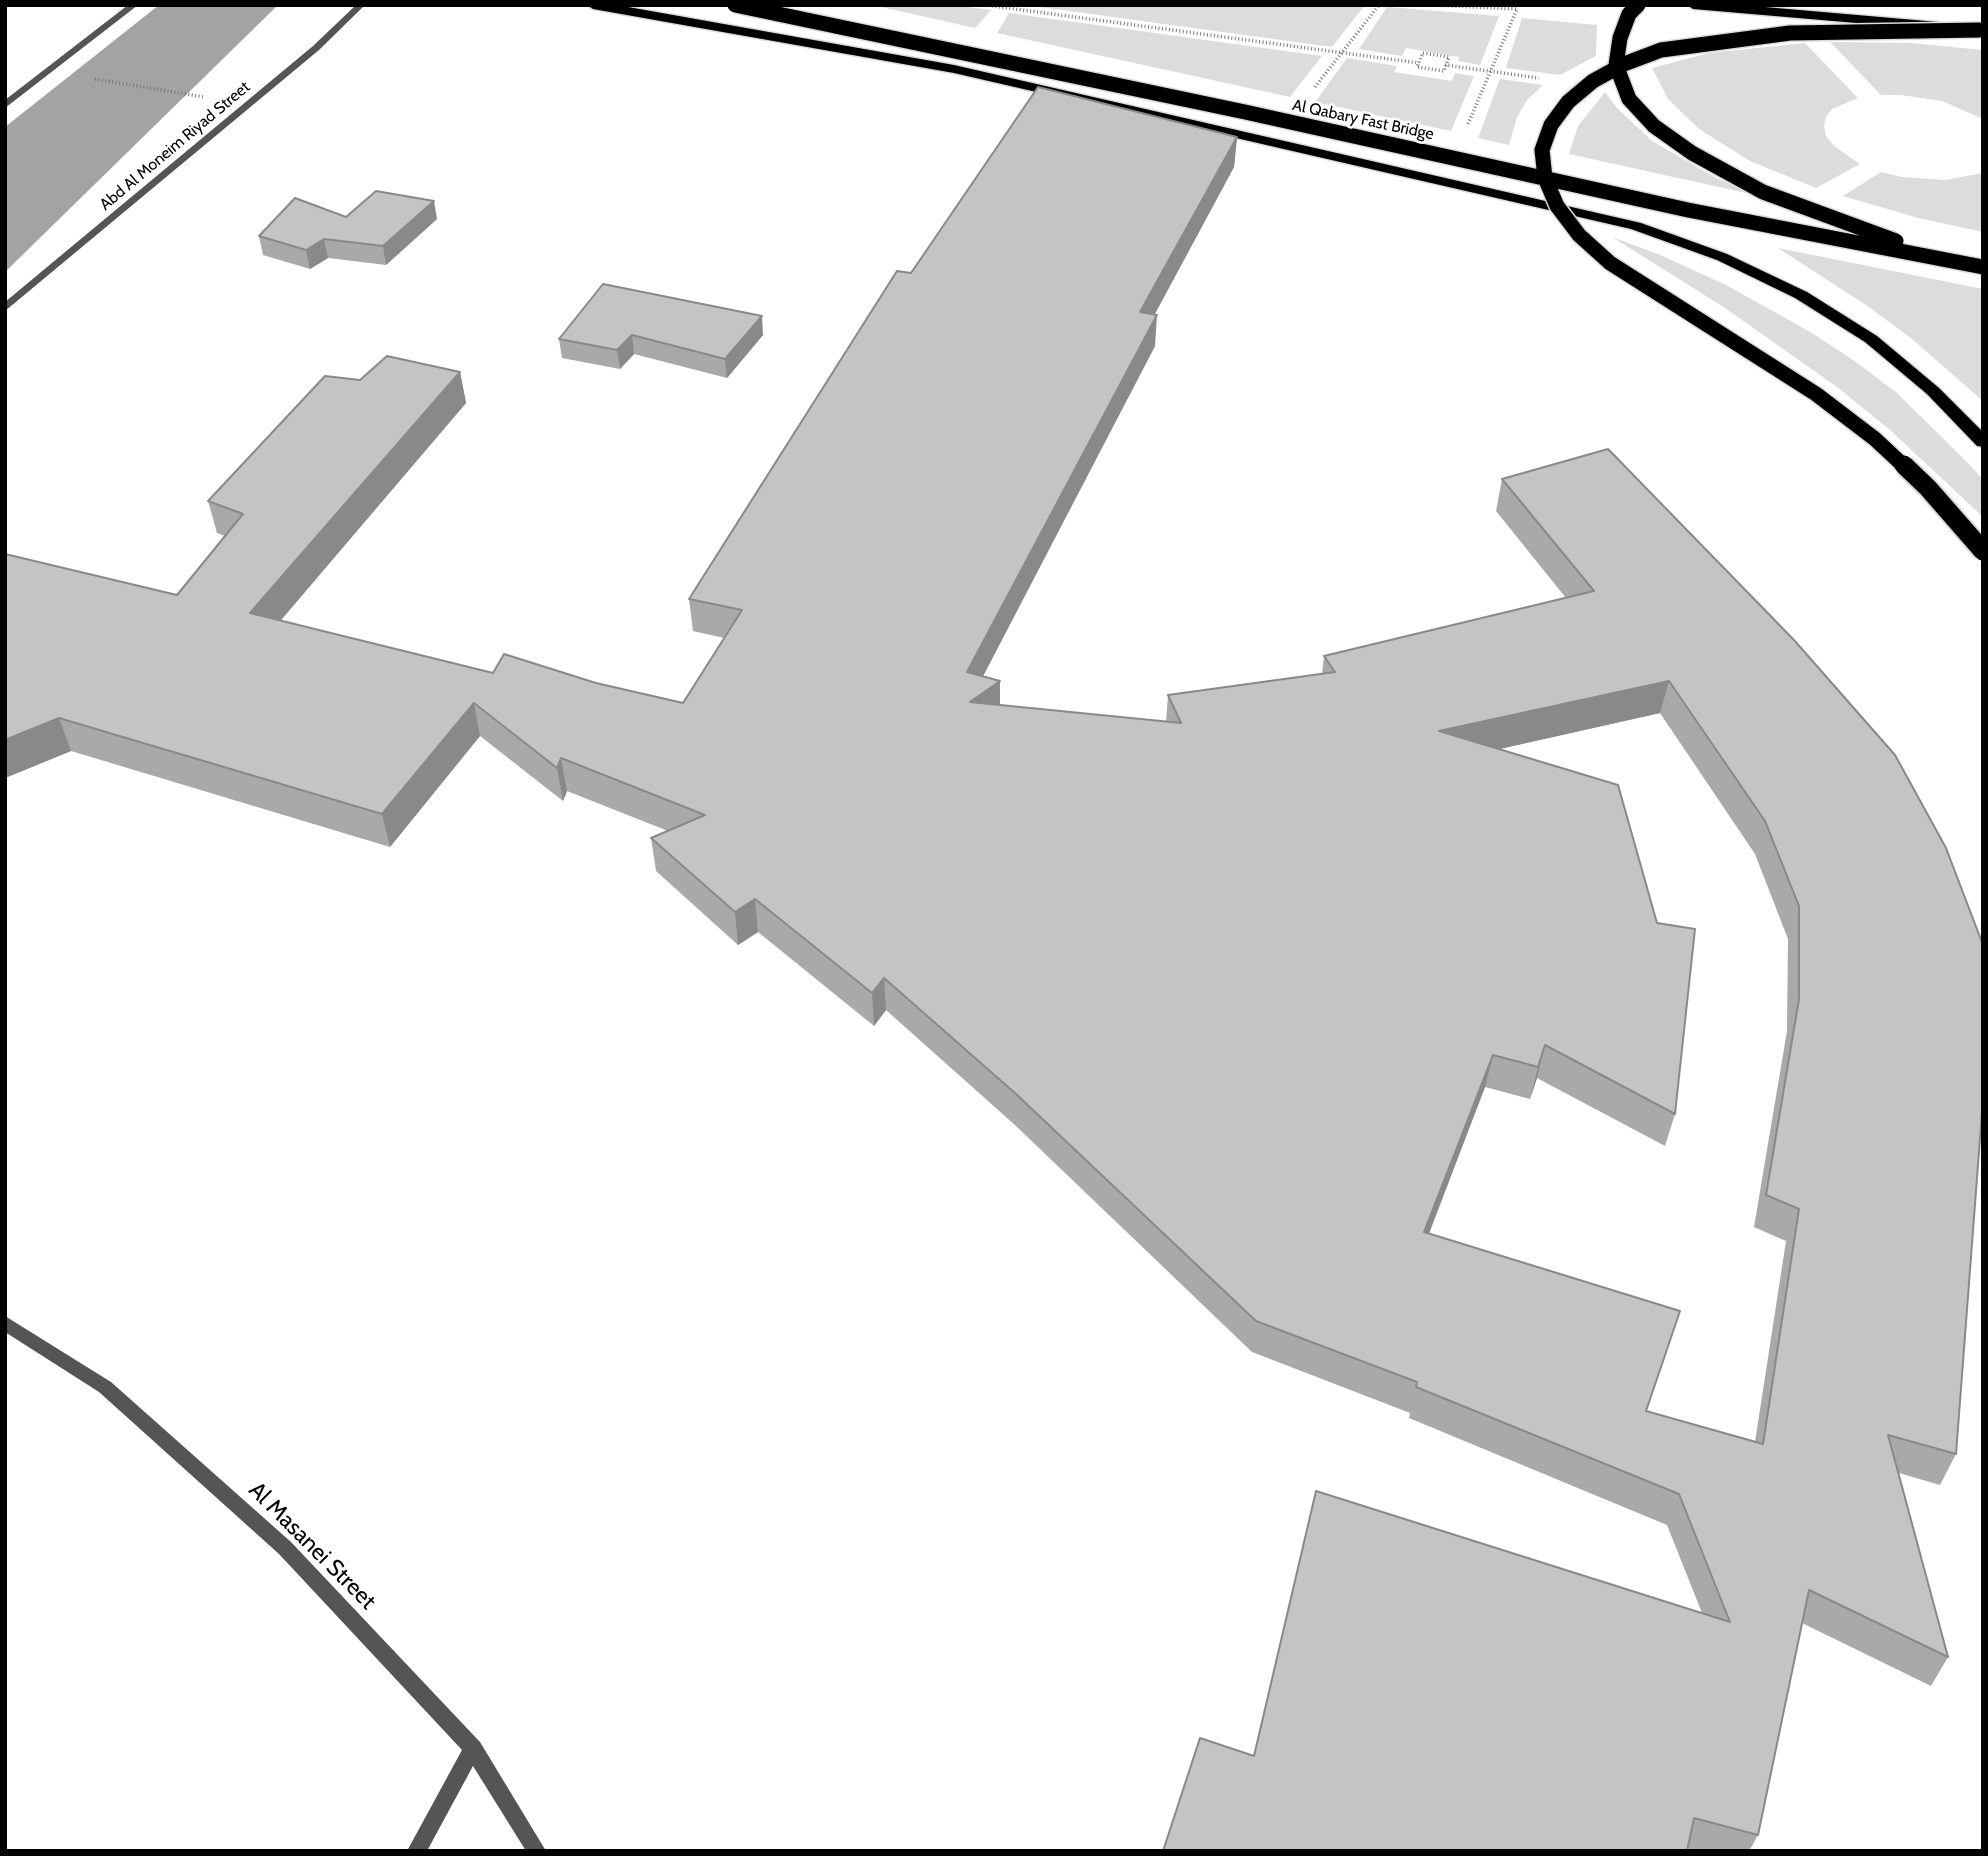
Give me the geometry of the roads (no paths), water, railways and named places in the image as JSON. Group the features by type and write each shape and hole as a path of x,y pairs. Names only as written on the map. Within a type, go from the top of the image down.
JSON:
{"highway":[{"path":"593,5 954,69 1446,180 1636,226 1723,257 1801,295 1871,339 1933,391 1983,442"},
{"name":"Al Qabary Fast Bridge","path":"735,5 1245,112 1701,213 1983,267"},
{"path":"1638,5 1629,14 1620,38 1616,65 1629,99 1654,126 1692,153 1763,192 1954,262"},
{"path":"1693,5 1982,30"},
{"path":"1982,30 1790,33 1661,50 1624,64 1585,88 1569,102 1552,125 1542,150 1545,178 1557,206 1578,235 1610,263 1816,394 1875,439 1928,488 1983,551"}],"lane":[{"path":"5,105 134,5"},
{"name":"Abd Al Moneim Riyad Street","path":"5,308 316,48 361,5"},
{"name":"Al Masanei Street","path":"5,1323 105,1387 285,1548 473,1748 537,1851"},
{"path":"416,1851 473,1748"}]}
